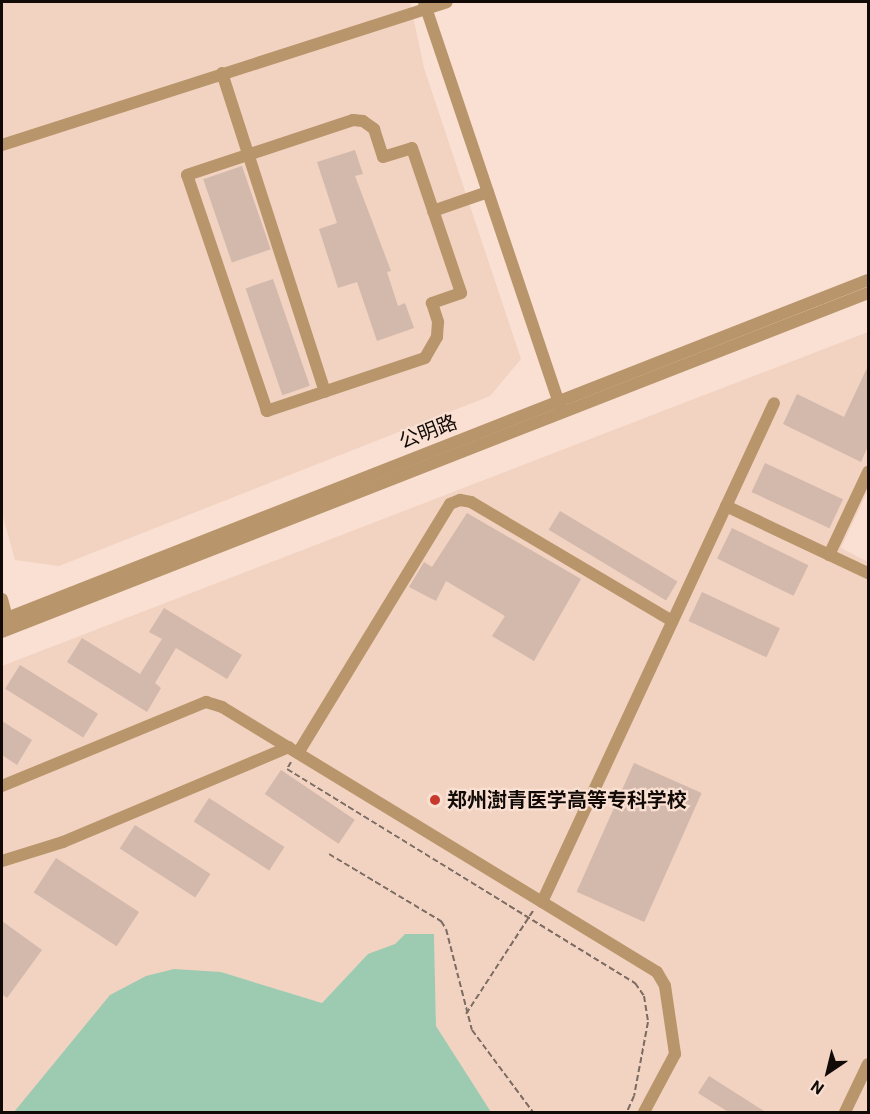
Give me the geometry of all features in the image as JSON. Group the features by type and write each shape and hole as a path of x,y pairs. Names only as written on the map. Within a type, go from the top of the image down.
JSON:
{"street":[{"path":"2,145 425,5 447,2"},
{"path":"425,5 561,407"},
{"path":"222,73 325,392"},
{"path":"353,120 363,121 374,129 383,157 412,148 433,211 461,293 432,303 438,321 431,352 425,358 267,411 187,175 353,120"},
{"path":"433,211 488,192"},
{"name":"公明路","path":"561,407 868,280"},
{"name":"公明路","path":"5,625 561,407 868,293"},
{"path":"540,901 774,403"},
{"path":"829,555 868,472"},
{"path":"4,858 63,843 293,750 450,504 460,500 471,502 672,621"},
{"path":"726,507 868,573"},
{"path":"2,599 5,625"},
{"path":"2,786 206,702 222,706 657,972 662,980 675,1054 644,1113"},
{"path":"845,1113 868,1064"}],"path":[{"path":"293,750 287,769 529,916 634,983 644,996 648,1022 634,1096 627,1113"},
{"path":"329,854 441,921 446,929 466,1014 472,1030 533,1113"},
{"path":"466,1014 540,901"}],"shaded area":[{"path":"2,2 410,2 424,68 521,359 490,396 59,566 15,560 2,513"},
{"name":"郑州澍青医学高等专科学校","path":"868,332 868,490 841,548 868,562 868,1112 491,1112 436,1026 434,934 405,934 388,951 368,954 322,1003 221,972 14,1112 2,1112 2,666"}],"green space":[{"path":"405,934 434,934 436,1026 491,1112 14,1112 110,995 146,976 174,969 221,972 322,1003 368,954 395,944"}],"building":[{"path":"355,150 363,174 355,176 391,271 387,272 398,306 405,303 414,328 377,341 357,282 338,288 319,229 337,223 317,162"},
{"path":"242,166 271,249 232,263 203,179"},
{"path":"273,279 310,386 282,395 246,288"},
{"path":"868,366 868,446 861,462 783,424 797,394 844,417"},
{"path":"765,463 843,499 829,528 751,492"},
{"path":"560,511 677,582 666,600 549,530"},
{"path":"467,513 581,579 534,661 492,636 505,616 446,581 436,601 409,587 424,562 432,567"},
{"path":"732,528 808,565 793,596 717,559"},
{"path":"702,592 780,628 766,657 688,621"},
{"path":"164,608 242,655 227,679 176,648 155,683 161,688 147,712 67,662 82,638 140,674 162,639 149,632"},
{"path":"20,665 98,714 83,737 5,689"},
{"path":"2,721 32,740 17,765 2,755"},
{"path":"634,763 702,793 644,922 577,892"},
{"path":"281,770 355,820 339,844 265,794"},
{"path":"209,798 284,847 269,871 194,821"},
{"path":"135,825 210,874 195,898 120,848"},
{"path":"56,858 139,912 117,946 34,892"},
{"path":"2,921 42,950 7,998 2,994"},
{"path":"709,1076 767,1113 730,1113 698,1093"}],"place":[{"name":"郑州澍青医学高等专科学校","path":"435,800"}]}
